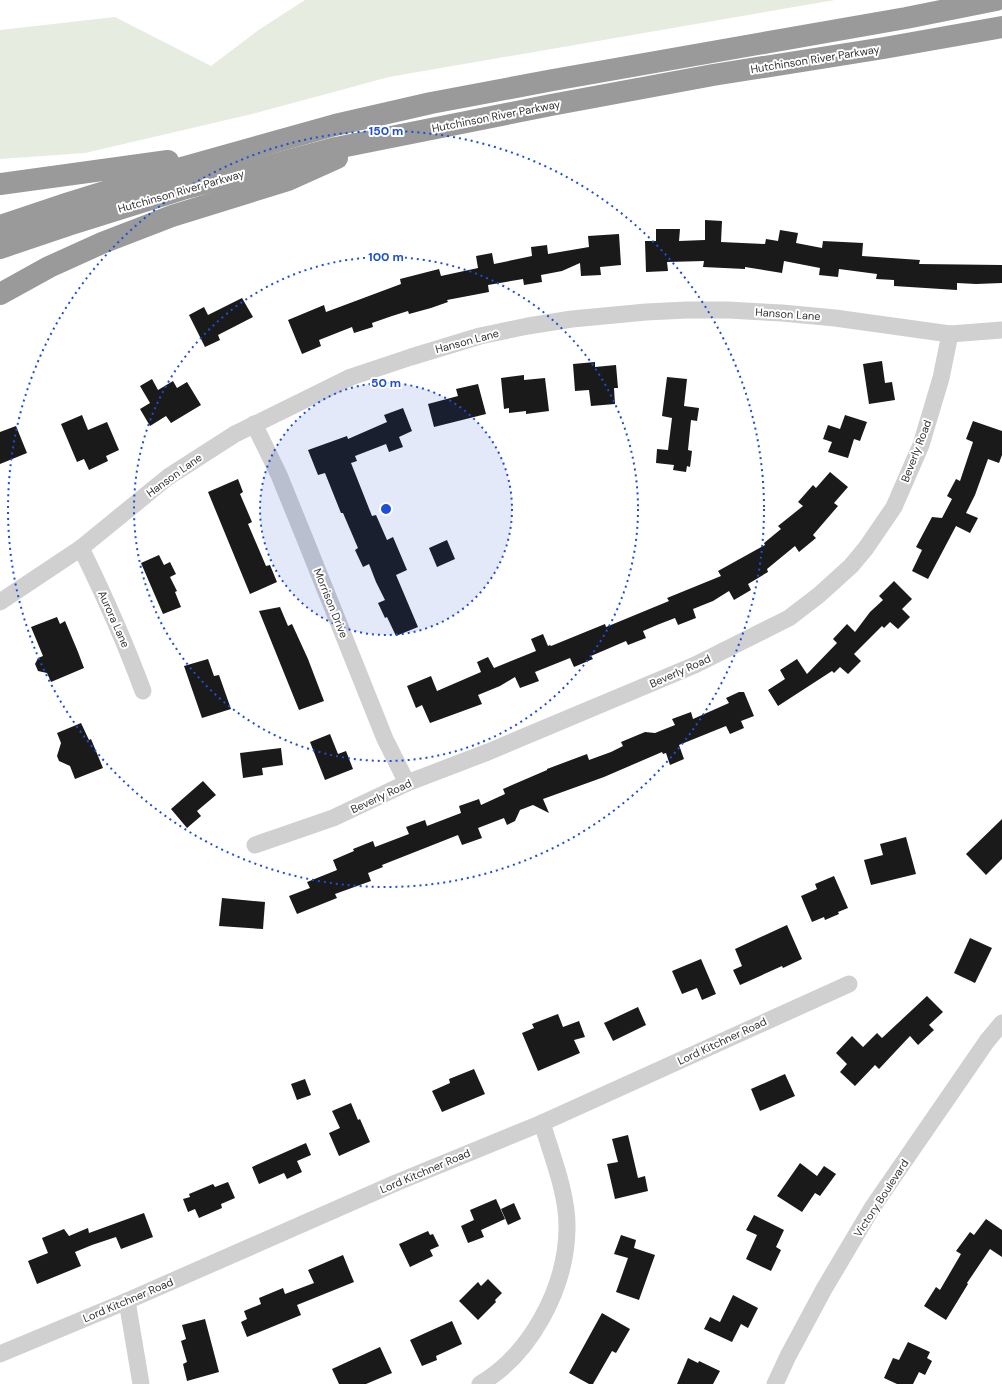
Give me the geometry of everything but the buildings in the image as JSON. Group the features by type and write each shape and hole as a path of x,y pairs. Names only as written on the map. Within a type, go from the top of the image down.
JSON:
{"highway":[{"name":"Hutchinson River Parkway","path":"0,226 66,204 240,151 335,125 431,103 906,18 996,0"},
{"name":"Hutchinson River Parkway","path":"0,248 186,188 336,148 558,103 713,75 891,47 1002,27"},
{"path":"0,294 48,267 102,243 172,216 288,180 378,140"},
{"path":"0,184 240,151"}],"street":[{"name":"Hanson Lane","path":"0,602 81,548 168,477 215,446 254,424 351,377 480,336 572,319 646,312 728,310 835,318 950,334 1002,330"},
{"name":"Beverly Road","path":"256,845 333,818 407,783 488,752 695,665 789,618 819,595 851,566 866,548 894,507 921,445 941,378 950,334"},
{"name":"Morrison Drive","path":"254,424 278,475 305,539 385,739 407,783"},
{"name":"Aurora Lane","path":"81,548 125,643 143,691"},
{"name":"Lord Kitchner Road","path":"0,1354 127,1301 398,1182 542,1123 849,984"},
{"name":"Victory Boulevard","path":"776,1384 788,1356 824,1289 872,1208 987,1041 1002,1023"},
{"path":"480,1384 489,1379 507,1364 529,1339 546,1311 556,1286 564,1256 567,1229 564,1200 542,1123"},
{"path":"127,1301 141,1384"}],"shaded area":[{"path":"305,0 835,0 389,77 252,114 85,153 0,159 0,30 115,17 211,66 260,29"}]}
